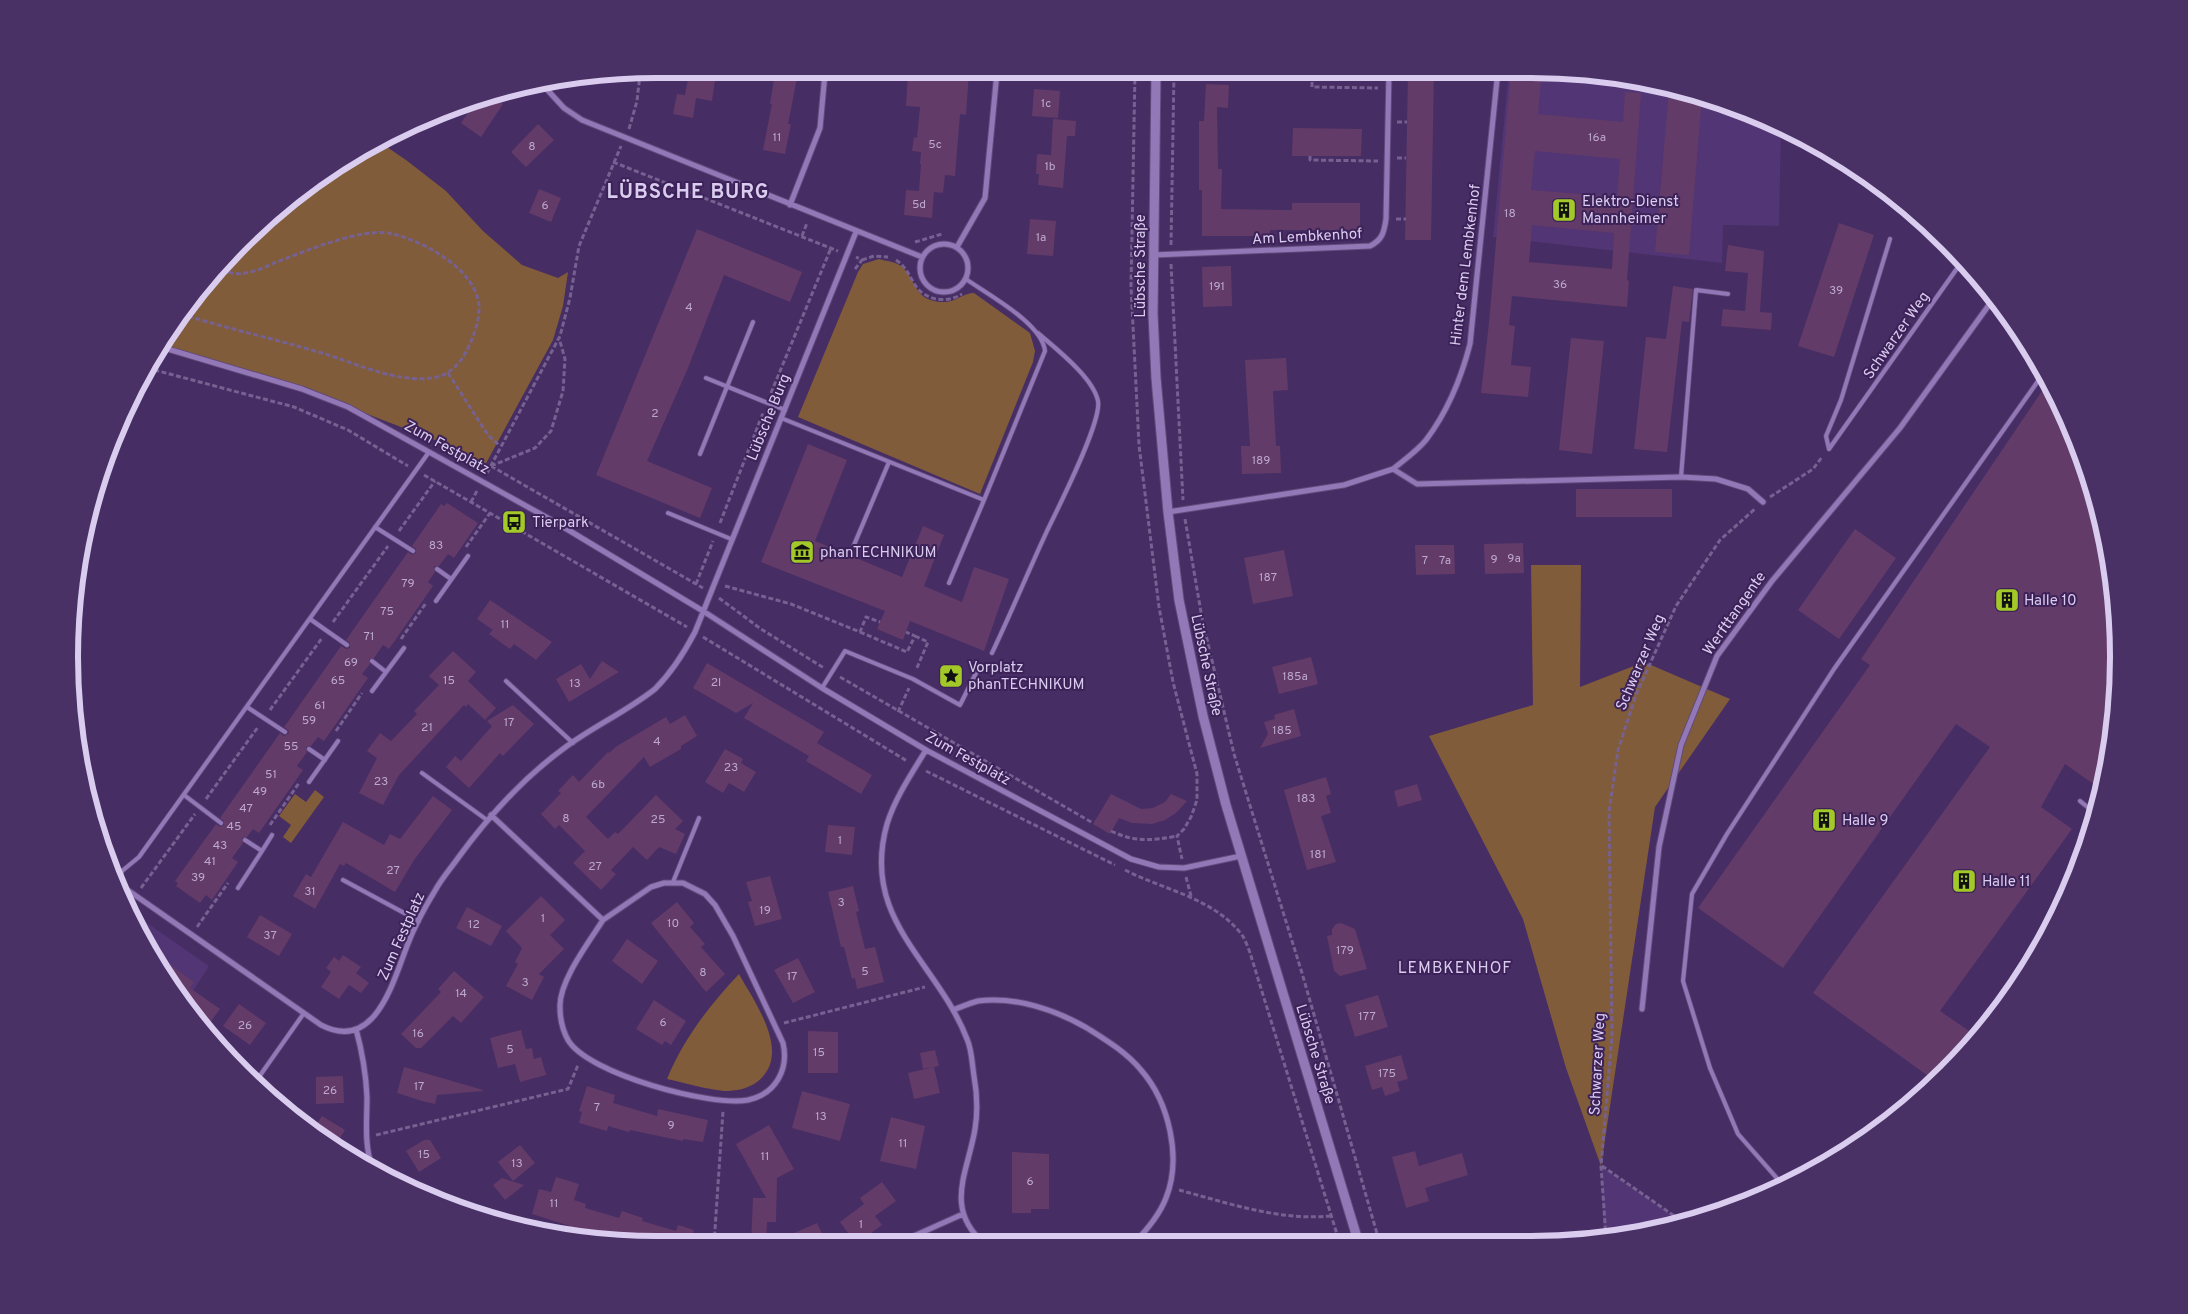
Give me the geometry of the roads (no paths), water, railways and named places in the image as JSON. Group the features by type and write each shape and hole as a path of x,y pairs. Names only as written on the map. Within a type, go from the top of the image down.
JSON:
{"street":[{"path":"790,205 820,128 825,77"},
{"path":"957,247 985,198 997,77"},
{"name":"Lübsche Straße","path":"1156,77 1153,255 1156,378 1168,512 1180,600 1203,716 1241,856 1357,1236"},
{"name":"Am Lembkenhof","path":"1153,255 1370,246 1380,241 1385,231 1389,77"},
{"name":"Hinter dem Lembkenhof","path":"1168,512 1344,485 1394,469 1425,441 1452,399 1470,344 1497,77"},
{"path":"545,89 564,108 576,116 625,138 922,257"},
{"name":"Lübsche Burg","path":"703,611 856,232"},
{"path":"939,244 957,247 967,258 969,268 966,279 962,285 948,292 933,290 927,286 920,272 922,257 927,250 939,244"},
{"name":"Werfttangente","path":"1642,1009 1660,847 1681,745 1717,656 1772,581 1900,428 1990,303"},
{"name":"Zum Festplatz","path":"166,349 302,388 348,407 555,522 703,611 822,688 926,750 1130,859 1159,867 1184,868 1241,856"},
{"path":"1394,469 1417,484 1681,477 1716,479 1748,489 1763,502"},
{"name":"Zum Festplatz","path":"356,1029 371,1021 380,1010 419,921 436,888 489,817 543,765 655,689 667,678 695,632 703,611"},
{"path":"926,750 888,822 881,866 885,892 896,923 953,1010 968,1040 977,1091 975,1129 962,1186 961,1203 963,1214 969,1227 977,1236"},
{"path":"489,817 604,920"},
{"path":"672,882 695,888 705,894 715,905 733,936 776,1025 784,1043 786,1056 780,1077 768,1092 747,1100 724,1100 656,1088 582,1055 568,1041 559,1006 563,986 604,920 651,887 672,882"},
{"path":"127,891 333,1031 356,1029 363,1052 367,1095 366,1138 371,1161"},
{"path":"953,1010 977,1002 999,1000 1039,1008 1074,1020 1113,1044 1142,1070 1163,1108 1171,1141 1173,1165 1167,1197 1157,1215 1140,1236"},
{"path":"911,1236 963,1214"}],"lane":[{"name":"Schwarzer Weg","path":"1890,239 1841,400 1826,436 1829,448 1959,266"},
{"path":"966,279 1028,323 1074,365 1095,393 1098,412 1075,471 992,653"},
{"path":"1681,477 1696,290 1728,294"},
{"path":"700,454 753,322"},
{"path":"949,583 1044,351 1044,342 1038,333"},
{"path":"706,378 784,410"},
{"path":"1779,1181 1738,1134 1710,1068 1683,981 1692,894 1727,834 1834,669 2039,379"},
{"path":"781,418 984,500"},
{"path":"121,876 122,871 139,857 429,452"},
{"path":"854,545 888,462"},
{"path":"668,513 731,538"},
{"path":"375,527 413,551"},
{"path":"436,600 468,556"},
{"path":"437,569 451,579"},
{"path":"310,619 347,644"},
{"path":"372,691 404,648"},
{"path":"822,688 846,651 913,679 960,705 978,669"},
{"path":"372,661 386,672"},
{"path":"506,681 573,743"},
{"path":"247,707 285,732"},
{"path":"309,782 338,741"},
{"path":"309,749 325,760"},
{"path":"422,773 489,817"},
{"path":"184,795 221,822"},
{"path":"2080,802 2090,810"},
{"path":"672,882 698,818"},
{"path":"238,888 272,835"},
{"path":"245,840 262,851"},
{"path":"343,880 419,921"},
{"path":"258,1078 304,1013"}],"place":[{"name":"Elektro-Dienst Mannheimer","path":"1564,210"},
{"name":"Tierpark","path":"514,522"},
{"name":"phanTECHNIKUM","path":"802,552"},
{"name":"Halle 10","path":"2007,600"},
{"name":"Vorplatz phanTECHNIKUM","path":"951,676"},
{"name":"Halle 9","path":"1824,820"},
{"name":"Halle 11","path":"1964,881"}],"district":[{"name":"LÜBSCHE BURG","path":"688,191"},
{"name":"LEMBKENHOF","path":"1455,967"}]}
